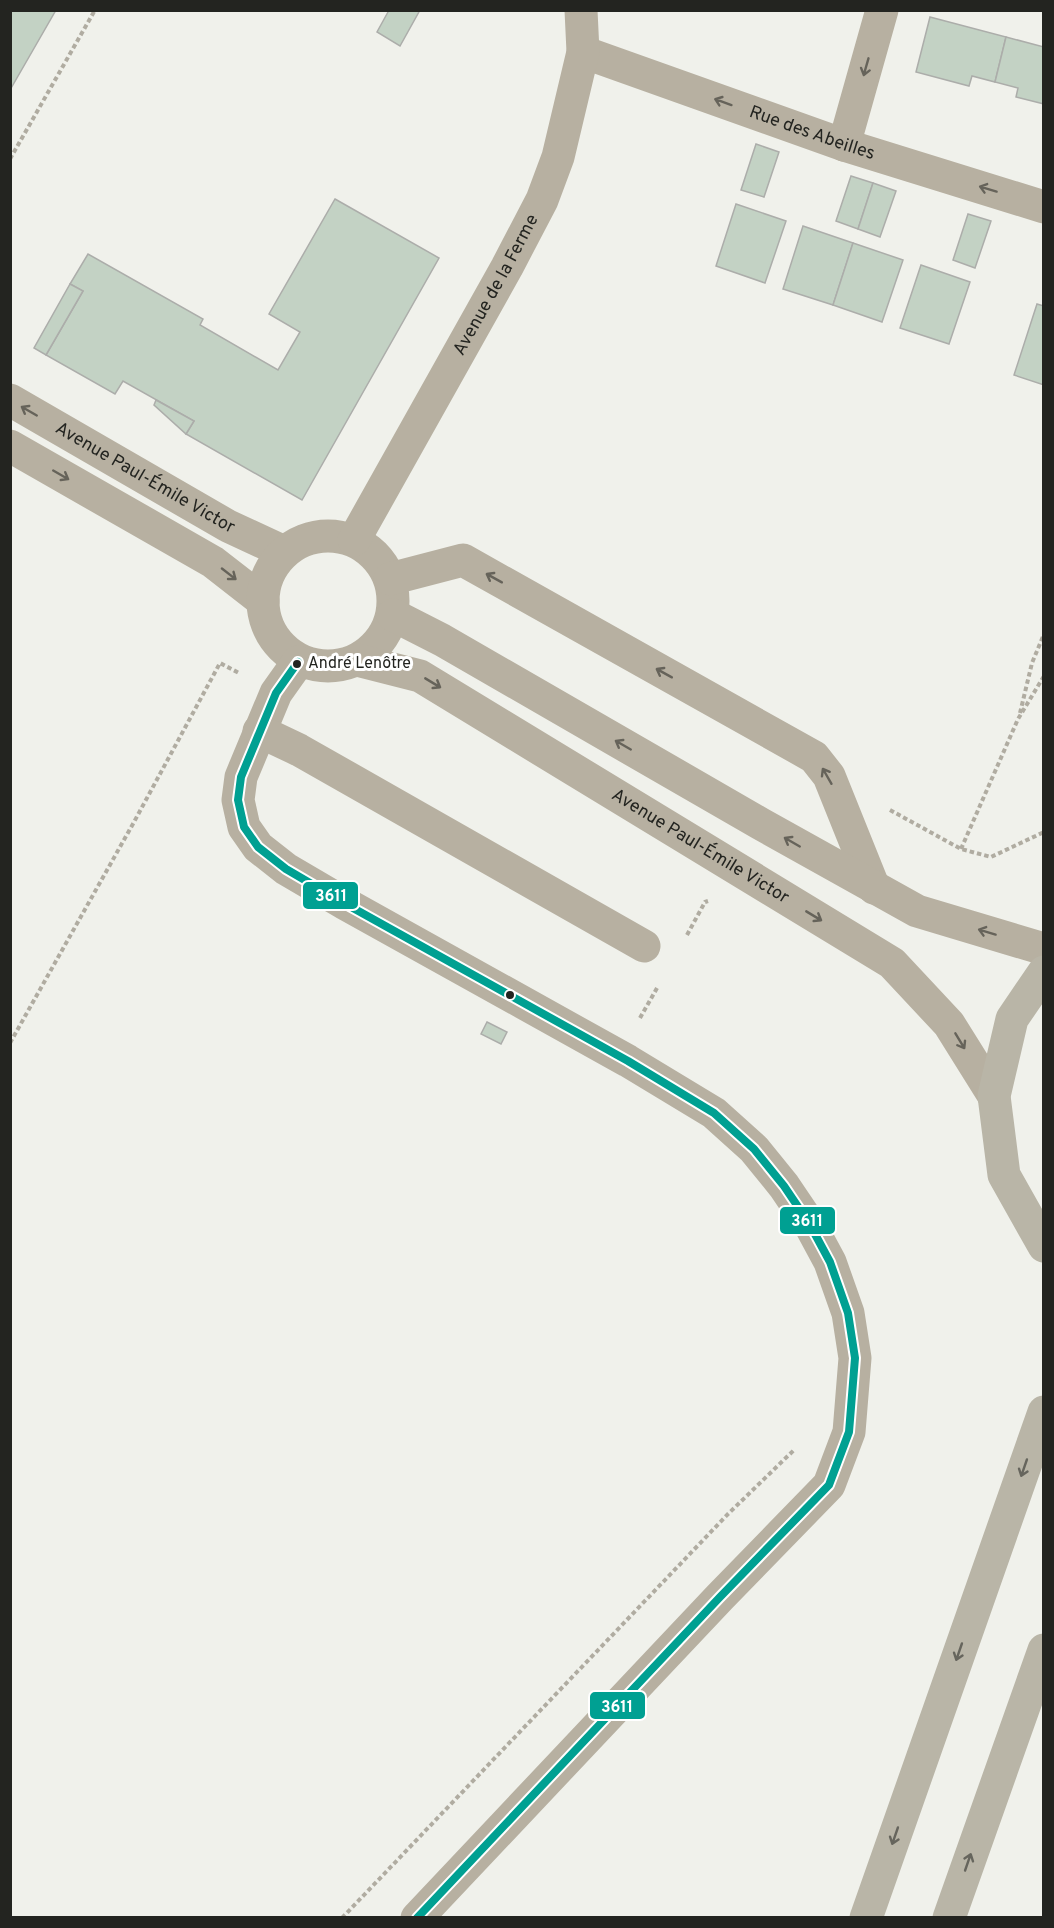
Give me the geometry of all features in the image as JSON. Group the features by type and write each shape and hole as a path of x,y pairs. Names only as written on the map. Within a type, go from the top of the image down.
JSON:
{"main road":[{"path":"1043,1246 1004,1175 994,1096 1011,1019 1044,972"},
{"path":"866,1917 1044,1413"},
{"path":"949,1917 1044,1650"}],"street":[{"name":"Avenue de la Ferme","path":"354,540 542,200 558,157 583,52 581,10"},
{"path":"844,145 882,10"},
{"name":"Rue des Abeilles","path":"583,52 844,145 1044,207"},
{"name":"Avenue Paul-Émile Victor","path":"10,400 228,526 282,551"},
{"path":"10,446 213,562 262,601"},
{"path":"334,535 354,540 369,549 382,563 390,579 393,615 380,641 357,660 341,665 322,666 298,662 274,638 265,620 262,601 267,569 282,551 314,537 334,535"},
{"path":"390,579 463,560 814,758 829,777 874,888"},
{"path":"393,615 442,640 917,911 1044,949"},
{"name":"Avenue Paul-Émile Victor","path":"357,660 420,676 892,963 949,1024 994,1096"},
{"path":"298,662 276,693 241,777 238,800 244,827 258,847 286,869 628,1061 714,1113 754,1149 784,1186 809,1223 830,1262 844,1303 855,1358 849,1432 829,1485 417,1917"},
{"path":"259,731 299,750 644,946"}],"path":[{"path":"10,159 95,10"},
{"path":"1018,719 1032,663 1044,634"},
{"path":"10,1043 220,663"},
{"path":"961,849 1018,719 1044,676"},
{"path":"890,810 961,849 990,857 1044,832"},
{"path":"342,1917 728,1514 801,1443"}],"building":[{"path":"10,10 56,10 10,90"},
{"path":"386,10 420,10 400,46 377,32 388,12"},
{"path":"930,17 1006,37 995,82 972,76 969,86 916,72"},
{"path":"1006,37 1044,47 1044,104 1016,97 1018,88 995,82"},
{"path":"756,144 779,152 764,197 741,190"},
{"path":"851,176 873,183 858,229 836,221"},
{"path":"873,183 896,191 880,237 858,229"},
{"path":"335,199 439,258 302,500 186,434 194,421 123,381 115,394 46,355 83,291 70,284 88,254 203,319 200,325 278,370 300,332 269,314"},
{"path":"736,204 786,221 765,283 716,266"},
{"path":"968,214 991,221 975,268 953,260"},
{"path":"803,226 853,243 833,305 783,289"},
{"path":"853,243 903,260 882,322 833,305"},
{"path":"921,265 970,282 949,344 900,328"},
{"path":"70,284 83,291 46,355 34,348"},
{"path":"1037,304 1044,306 1044,385 1014,375"},
{"path":"156,400 194,421 186,434 154,405"},
{"path":"487,1022 507,1032 501,1044 481,1034"}],"transit line":[{"name":"3611","path":"298,662 276,693 241,777 238,800 244,827 258,847 286,869 344,903 628,1061 714,1113 754,1149 784,1186 809,1223 830,1262 848,1313 855,1358 849,1432 829,1485 417,1918"}],"place":[{"name":"André Lenôtre","path":"297,664"}]}
